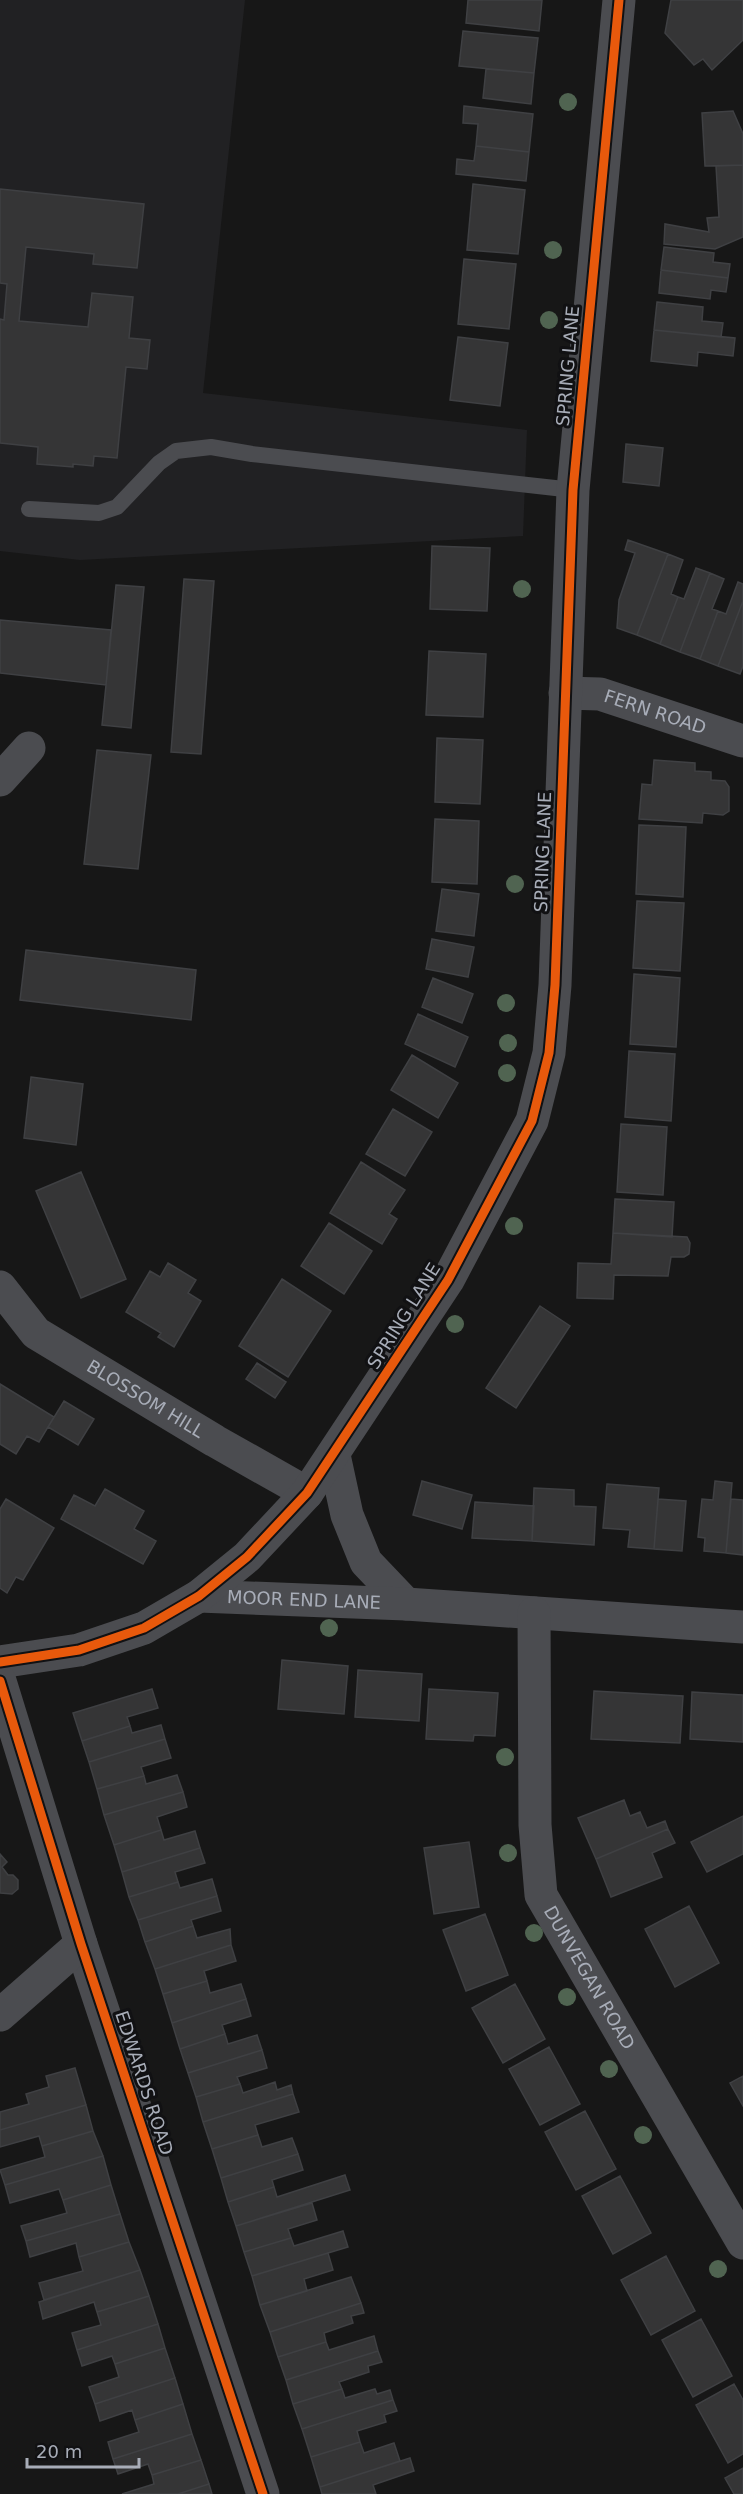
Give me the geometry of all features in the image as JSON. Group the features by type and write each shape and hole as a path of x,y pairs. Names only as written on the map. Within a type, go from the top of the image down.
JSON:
{"street":[{"name":"SPRING LANE","path":"199,1596 248,1557 307,1493 448,1280 531,1121 549,1053 555,985 573,490 619,0"},
{"name":"FERN ROAD","path":"565,693 600,694 743,741"},
{"path":"0,780 29,748"},
{"name":"BLOSSOM HILL","path":"0,1287 36,1333 215,1442 307,1493"},
{"name":"MOOR END LANE","path":"334,1455 347,1515 366,1562 406,1604"},
{"name":"MOOR END LANE","path":"199,1596 406,1604 743,1627"},
{"path":"0,1662 79,1650 144,1628 199,1596"},
{"name":"DUNVEGAN ROAD","path":"534,1613 535,1826 542,1895 735,2210 743,2243"},
{"name":"EDWARDS ROAD","path":"0,1681 81,1944 263,2494"},
{"path":"0,2014 81,1944"}],"lane":[{"path":"29,509 99,513 117,507 159,463 176,450 211,447 252,454 573,490"}],"shaded area":[{"path":"0,0 245,0 203,393 527,430 523,536 80,560 0,551"}],"building":[{"path":"468,0 542,0 539,31 466,23"},
{"path":"671,0 743,0 743,40 712,70 703,59 694,65 665,33"},
{"path":"463,31 538,38 534,73 459,66"},
{"path":"486,69 534,73 531,104 483,98"},
{"path":"464,106 533,114 529,152 476,146 478,124 463,123"},
{"path":"733,111 743,134 743,165 705,166 702,113"},
{"path":"476,146 529,152 526,181 456,174 457,159 474,161"},
{"path":"743,165 743,237 715,249 664,244 665,224 709,232 707,218 719,217 716,166"},
{"path":"473,184 525,190 518,254 467,250"},
{"path":"0,189 144,204 137,268 93,264 94,254 26,247 19,321 88,327 92,293 133,297 129,338 150,340 147,369 126,367 117,458 94,456 93,466 37,464 38,447 0,443 0,319 4,320 7,284 0,283"},
{"path":"664,247 714,253 713,262 730,264 728,278 661,270"},
{"path":"464,259 516,264 509,329 458,324"},
{"path":"661,270 728,278 726,292 711,290 710,299 659,293"},
{"path":"657,302 703,307 702,321 723,323 721,337 654,330"},
{"path":"654,330 735,338 733,356 698,352 697,366 651,361"},
{"path":"458,337 508,343 500,406 450,400"},
{"path":"626,444 663,448 659,486 623,482"},
{"path":"628,540 668,554 637,635 617,628 619,600 635,553 625,550"},
{"path":"432,546 490,548 487,611 430,609"},
{"path":"668,554 683,560 671,594 678,597 660,644 637,635"},
{"path":"696,568 710,573 680,652 660,644 678,597 684,599"},
{"path":"710,573 724,579 712,609 718,611 700,659 680,652"},
{"path":"184,579 214,581 201,754 171,752"},
{"path":"738,582 743,584 743,601 718,666 700,659 718,611 726,614"},
{"path":"116,585 144,587 131,728 102,725"},
{"path":"743,601 743,666 740,674 718,666"},
{"path":"0,620 111,630 106,685 0,673"},
{"path":"429,651 486,654 483,717 426,715"},
{"path":"437,738 483,740 480,804 435,802"},
{"path":"97,750 151,755 138,869 84,864"},
{"path":"654,760 695,763 695,771 711,772 711,780 725,781 729,787 729,811 723,815 703,813 702,823 639,819 642,784 652,785"},
{"path":"435,819 479,821 477,884 432,882"},
{"path":"639,825 686,827 683,897 636,894"},
{"path":"442,889 479,894 474,936 436,931"},
{"path":"637,901 684,903 680,971 633,968"},
{"path":"432,939 474,947 468,977 426,969"},
{"path":"26,950 196,970 191,1020 20,1000"},
{"path":"634,974 680,978 676,1047 630,1044"},
{"path":"433,978 473,994 462,1023 422,1007"},
{"path":"418,1014 468,1037 455,1067 405,1044"},
{"path":"629,1051 675,1054 671,1121 625,1117"},
{"path":"412,1055 458,1083 438,1118 391,1090"},
{"path":"31,1077 83,1084 76,1145 24,1138"},
{"path":"393,1109 432,1132 405,1176 366,1154"},
{"path":"621,1124 667,1127 663,1195 617,1192"},
{"path":"361,1162 405,1190 389,1214 397,1219 382,1244 330,1213"},
{"path":"81,1172 126,1279 81,1298 36,1191"},
{"path":"615,1199 674,1202 672,1237 613,1233"},
{"path":"329,1223 372,1251 344,1294 301,1266"},
{"path":"613,1233 687,1237 690,1243 689,1254 684,1257 671,1257 668,1276 614,1275 613,1299 577,1298 578,1263 611,1264"},
{"path":"168,1263 196,1280 188,1293 201,1301 174,1347 158,1337 161,1333 126,1312 150,1271 160,1277"},
{"path":"282,1279 331,1311 288,1377 239,1346"},
{"path":"540,1306 570,1326 516,1408 486,1388"},
{"path":"257,1363 286,1382 275,1398 246,1379"},
{"path":"0,1384 54,1417 39,1442 27,1436 16,1454 0,1444"},
{"path":"64,1401 94,1419 78,1445 48,1427"},
{"path":"422,1481 472,1495 462,1529 413,1515"},
{"path":"715,1481 732,1483 726,1553 704,1551 705,1538 698,1537 702,1499 713,1500"},
{"path":"607,1484 659,1488 654,1549 628,1547 630,1530 603,1528"},
{"path":"534,1488 574,1490 574,1506 596,1507 594,1545 532,1541"},
{"path":"105,1489 144,1511 134,1529 156,1541 143,1564 61,1519 74,1495 95,1506"},
{"path":"6,1499 54,1528 23,1580 16,1577 7,1593 0,1588 0,1509"},
{"path":"658,1499 686,1501 682,1551 654,1549"},
{"path":"731,1499 743,1500 743,1555 726,1553"},
{"path":"475,1502 534,1506 532,1541 472,1538"},
{"path":"282,1660 348,1666 344,1714 278,1709"},
{"path":"358,1670 422,1674 419,1721 355,1717"},
{"path":"152,1689 158,1708 127,1717 130,1726 82,1741 73,1713"},
{"path":"429,1689 498,1693 495,1736 474,1735 473,1741 426,1739"},
{"path":"594,1691 683,1696 680,1743 591,1739"},
{"path":"692,1692 743,1695 743,1742 690,1739"},
{"path":"161,1725 165,1739 89,1762 82,1741 130,1726 132,1733"},
{"path":"165,1739 171,1758 141,1767 144,1776 97,1789 89,1762"},
{"path":"177,1775 183,1792 104,1815 97,1789 144,1776 146,1784"},
{"path":"183,1792 187,1807 157,1817 161,1830 114,1845 104,1815"},
{"path":"624,1800 630,1816 640,1812 647,1828 665,1821 668,1829 596,1859 578,1818"},
{"path":"743,1816 743,1854 707,1872 691,1842"},
{"path":"668,1829 675,1843 652,1853 662,1877 611,1897 596,1859"},
{"path":"161,1830 164,1840 195,1831 200,1848 122,1872 114,1845"},
{"path":"469,1842 479,1907 434,1914 424,1848"},
{"path":"200,1848 205,1863 175,1872 178,1882 129,1897 122,1872"},
{"path":"0,1854 7,1862 2,1867 8,1875 13,1875 18,1880 18,1889 12,1894 0,1893"},
{"path":"212,1879 217,1896 138,1920 129,1897 178,1882 180,1888"},
{"path":"217,1896 221,1911 191,1920 193,1926 145,1942 138,1920"},
{"path":"689,1906 719,1963 675,1987 645,1929"},
{"path":"485,1914 508,1975 466,1991 443,1930"},
{"path":"193,1926 197,1938 230,1929 231,1945 155,1969 145,1942"},
{"path":"231,1945 236,1961 204,1971 207,1981 163,1994 155,1969"},
{"path":"207,1981 210,1993 241,1984 246,1999 172,2023 163,1994"},
{"path":"515,1984 545,2039 503,2063 472,2008"},
{"path":"246,1999 251,2016 222,2025 225,2034 180,2049 172,2023"},
{"path":"225,2034 228,2044 257,2035 262,2050 188,2073 180,2049"},
{"path":"549,2047 580,2104 540,2125 509,2069"},
{"path":"262,2050 267,2068 237,2077 240,2084 196,2097 188,2073"},
{"path":"75,2068 86,2105 0,2130 0,2112 29,2104 26,2094 49,2087 46,2076"},
{"path":"743,2076 743,2106 730,2083"},
{"path":"275,2082 277,2090 291,2085 293,2094 203,2122 196,2097 240,2084 243,2093"},
{"path":"293,2094 299,2112 255,2125 258,2135 212,2149 203,2122"},
{"path":"86,2105 93,2131 42,2146 39,2136 0,2147 0,2130"},
{"path":"585,2111 616,2169 576,2190 545,2132"},
{"path":"93,2131 103,2156 5,2185 0,2170 45,2157 42,2146"},
{"path":"258,2135 262,2147 292,2138 298,2154 221,2178 212,2149"},
{"path":"298,2154 303,2170 272,2180 274,2187 228,2202 221,2178"},
{"path":"103,2156 111,2185 63,2200 59,2189 10,2203 5,2185"},
{"path":"345,2175 350,2190 236,2226 228,2202 274,2187 277,2197"},
{"path":"620,2176 651,2233 613,2254 582,2196"},
{"path":"111,2185 120,2214 26,2241 21,2226 67,2213 63,2200"},
{"path":"312,2203 317,2220 288,2229 291,2238 244,2252 236,2226"},
{"path":"120,2214 129,2242 79,2257 76,2243 30,2257 26,2241"},
{"path":"343,2231 348,2247 252,2276 244,2252 291,2238 294,2246"},
{"path":"129,2242 140,2270 44,2300 39,2283 83,2271 79,2257"},
{"path":"328,2253 333,2270 304,2279 307,2291 260,2305 252,2276"},
{"path":"666,2256 695,2311 651,2335 621,2280"},
{"path":"140,2270 149,2296 97,2312 94,2302 43,2319 39,2302"},
{"path":"351,2277 361,2303 270,2332 260,2305"},
{"path":"149,2296 158,2324 77,2350 72,2333 101,2325 97,2312"},
{"path":"361,2303 364,2313 351,2316 353,2323 324,2333 326,2342 278,2357 270,2332"},
{"path":"701,2319 732,2376 693,2397 662,2340"},
{"path":"158,2324 165,2348 115,2364 112,2356 82,2366 77,2350"},
{"path":"374,2336 378,2351 286,2380 278,2357 326,2342 329,2350"},
{"path":"165,2348 175,2378 95,2404 89,2387 119,2377 115,2364"},
{"path":"378,2351 382,2362 368,2366 369,2372 339,2382 342,2389 293,2404 286,2380"},
{"path":"175,2378 183,2404 135,2420 132,2410 100,2421 95,2404"},
{"path":"734,2384 743,2400 743,2454 728,2463 696,2405"},
{"path":"342,2389 345,2398 375,2389 377,2394 390,2390 393,2400 302,2429 293,2404"},
{"path":"393,2400 397,2411 384,2415 386,2422 357,2431 360,2442 311,2457 302,2429"},
{"path":"183,2404 192,2434 113,2459 108,2442 139,2432 135,2420"},
{"path":"192,2434 201,2460 152,2475 148,2464 118,2474 113,2459"},
{"path":"360,2442 364,2453 394,2443 400,2461 320,2487 311,2457"},
{"path":"410,2458 414,2471 373,2485 376,2494 322,2494 320,2487"},
{"path":"201,2460 209,2484 178,2494 122,2494 154,2484 152,2475"},
{"path":"743,2468 743,2494 734,2494 725,2478"},
{"path":"209,2484 212,2494 178,2494"}],"cycle path":[{"path":"0,1662 79,1650 144,1628 199,1596 247,1557 307,1493 448,1280 532,1121 549,1053 555,985 573,490 619,0"},
{"path":"0,1681 81,1944 263,2494"}]}
